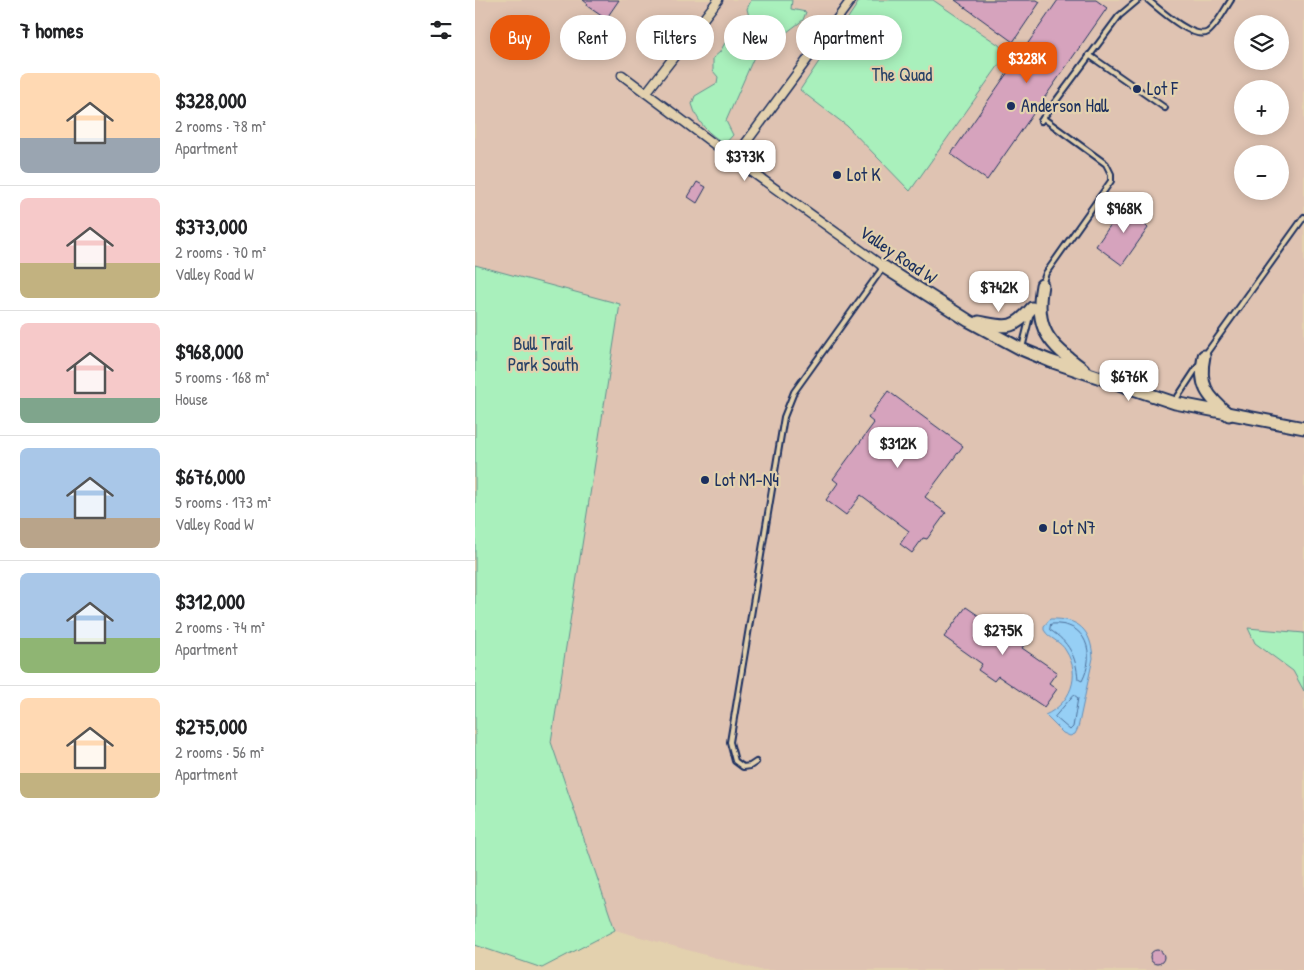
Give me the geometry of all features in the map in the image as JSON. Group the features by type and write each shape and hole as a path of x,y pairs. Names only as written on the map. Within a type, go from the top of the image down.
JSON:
{"street":[{"path":"646,93 717,0"},
{"path":"734,160 851,0"},
{"name":"Valley Road W","path":"622,75 734,160 883,267 969,321 1021,350 1175,403 1304,428"},
{"path":"1042,285 1038,314 1047,334 1061,353 1092,376"},
{"path":"969,321 1013,327 1021,322 1032,308"},
{"path":"1204,356 1201,374 1203,383 1215,403 1229,414"}],"lane":[{"path":"1021,350 1032,308 1046,274 1111,180 1111,174 1106,164 1042,120 1119,16 1138,0"},
{"path":"1147,0 1189,31 1202,34 1208,32 1231,0"},
{"path":"1089,55 1165,108"},
{"path":"1175,403 1204,356 1258,284 1304,216"},
{"path":"755,762 750,766 743,767 735,761 730,742 784,418 794,392 883,267"}],"shaded area":[{"path":"475,0 1304,0 1304,970 760,970 615,930 475,733"}],"green space":[{"path":"751,0 792,0 791,9 806,12 805,15 796,15 796,25 786,33 786,15 749,15 747,9"},
{"name":"The Quad","path":"860,0 933,0 999,45 1006,55 910,191 847,126 800,90 820,60 902,60 902,15 850,15"},
{"path":"724,45 724,60 753,60 726,121 733,135 725,144 704,127 697,117 692,104 695,96 717,83 718,77 713,71 713,60"},
{"name":"Bull Trail Park South","path":"475,265 620,304 551,742 615,930 542,968 475,945"},
{"path":"1248,628 1304,633 1304,691 1293,671 1255,643"}],"water":[{"path":"1050,619 1069,621 1082,628 1090,640 1092,648 1093,658 1078,728 1075,734 1070,736 1063,733 1045,715 1054,710 1067,697 1073,679 1071,660 1066,651 1044,630 1044,626"}],"building":[{"path":"583,0 619,0 609,15 600,15 587,6 588,4"},
{"path":"955,0 1037,0 1040,2 1013,42"},
{"name":"Anderson Hall","path":"1058,0 1096,0 1107,8 987,180 951,154"},
{"path":"697,182 706,187 697,203 688,197"},
{"path":"1129,205 1149,219 1145,225 1148,228 1122,265 1096,246 1118,214 1116,213 1119,207 1125,211"},
{"path":"888,391 963,446 925,497 946,513 927,539 923,538 912,553 900,544 909,531 861,495 846,515 826,500 838,483 833,479 874,423 868,418"},
{"path":"966,607 1007,635 1011,630 1027,641 1022,648 1057,672 1049,683 1057,689 1044,707 998,676 994,681 978,670 982,664 944,637"},
{"path":"1157,950 1162,952 1164,957 1162,962 1157,964 1152,962 1150,957 1152,952"}],"place":[{"name":"Lot F","path":"1137,89"},
{"name":"Anderson Hall","path":"1011,106"},
{"name":"Lot K","path":"837,175"},
{"name":"Lot N1-N4","path":"705,480"},
{"name":"Lot N7","path":"1043,528"}]}
